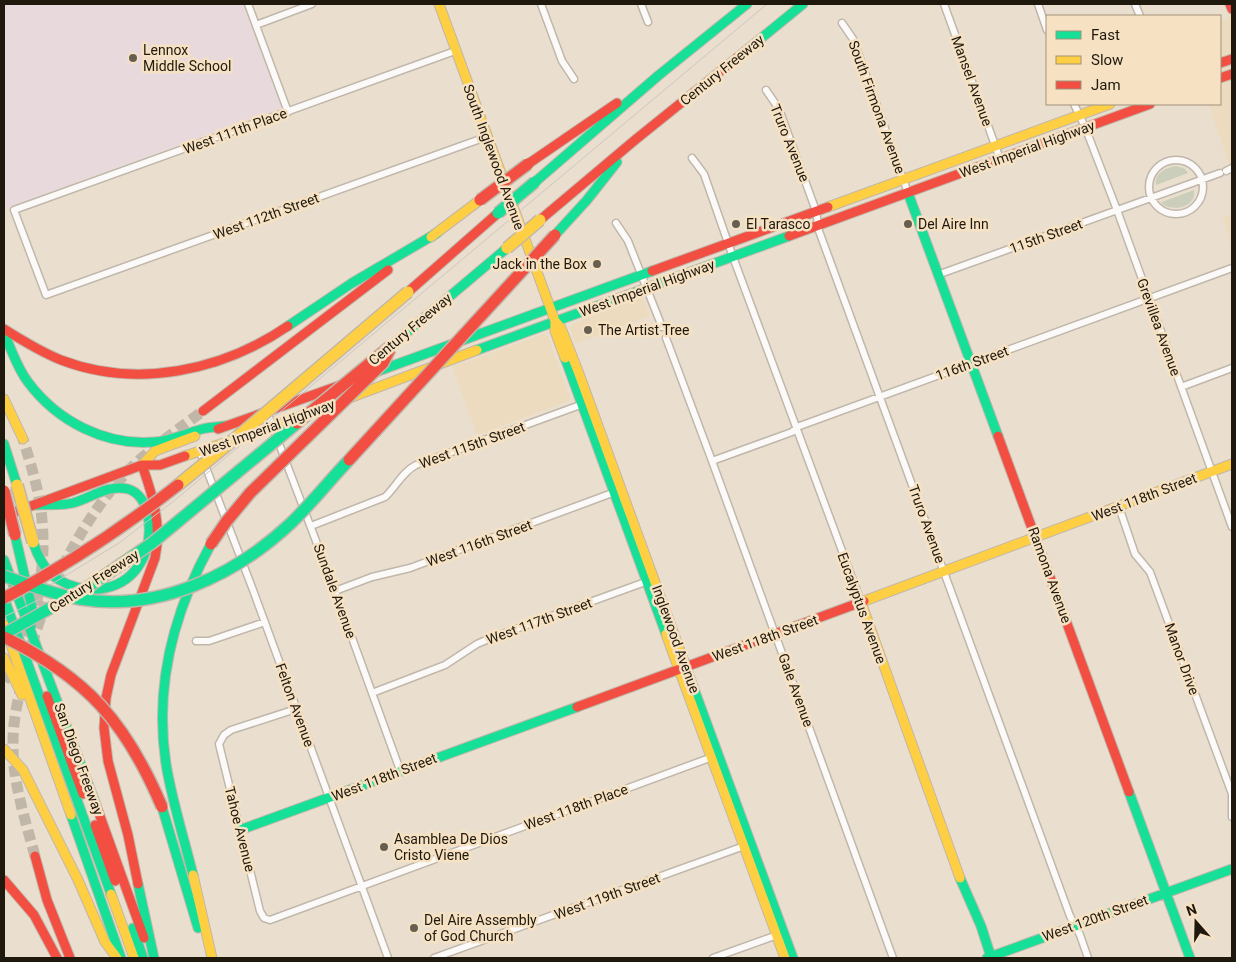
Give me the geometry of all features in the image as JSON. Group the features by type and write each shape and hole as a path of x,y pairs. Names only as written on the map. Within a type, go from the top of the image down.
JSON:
{"main road":[{"name":"South Inglewood Avenue","path":"439,4 550,309"},
{"name":"Century Freeway","path":"4,598 32,584 99,544 199,469 408,292 659,75 747,4"},
{"name":"Century Freeway","path":"4,636 88,587 152,543 392,345 634,140 803,4"},
{"path":"1230,4 1232,9"},
{"path":"202,411 528,164 659,75"},
{"name":"West Imperial Highway","path":"142,465 156,451 1107,105"},
{"name":"West Imperial Highway","path":"4,516 142,465 160,466 272,427 647,287 1147,105"},
{"path":"4,576 34,589 62,596 100,601 131,601 162,596 198,586 246,561 266,547 291,523 586,200 634,140"},
{"name":"Ramona Avenue","path":"908,193 940,274 1190,958"},
{"path":"4,329 42,352 90,368 140,374 191,369 223,361 263,342 323,302 437,232"},
{"name":"Inglewood Avenue","path":"550,309 555,322 562,328 585,403 747,845 780,934 793,958"},
{"path":"4,334 21,370 34,390 54,410 79,427 105,437 130,442 156,442 203,429 225,426"},
{"path":"212,958 164,748 163,693 172,634 190,580 211,544 238,506 383,363 392,345"},
{"path":"4,399 23,439"},
{"path":"5,448 33,542 41,562 55,577 74,587 96,590 110,588 123,582 138,570 147,553 150,524 145,505 140,497 128,489 109,490 71,503 35,505"},
{"name":"West 118th Street","path":"240,830 776,634 1232,464"},
{"path":"142,465 157,510 160,530 159,541 155,558 111,675 106,698 104,728 108,761 128,835 153,958"},
{"path":"4,491 32,608 31,654 143,958"},
{"name":"San Diego Freeway","path":"4,560 153,958"},
{"path":"4,598 134,958"},
{"name":"Eucalyptus Avenue","path":"861,602 959,876 989,947 990,958"},
{"name":"San Diego Freeway","path":"4,626 121,958"},
{"path":"4,636 36,652 76,680 118,724 138,755 148,773 162,807 207,958"},
{"path":"4,658 45,743"},
{"path":"4,749 23,770 78,880 105,942 117,958"},
{"path":"35,856 47,900 70,958"},
{"name":"West 120th Street","path":"990,958 1232,868"},
{"path":"4,880 34,915 57,958"},
{"name":"Inglewood Avenue","path":"780,934 785,958"}],"street":[{"path":"248,4 288,112"},
{"path":"256,25 312,4"},
{"path":"541,4 562,61 574,79"},
{"path":"641,4 648,22"},
{"name":"Mansel Avenue","path":"944,4 1000,159"},
{"path":"1038,4 1046,27"},
{"name":"South Firmona Avenue","path":"842,23 853,39 908,193"},
{"name":"West 111th Place","path":"46,295 14,210 455,51"},
{"name":"Truro Avenue","path":"766,90 780,109 816,211 818,225 828,256 1070,916 1088,958"},
{"name":"Grevillea Avenue","path":"1074,105 1118,210 1232,527"},
{"name":"West 112th Street","path":"46,295 486,137"},
{"name":"Eucalyptus Avenue","path":"692,158 704,174 861,602"},
{"path":"1180,159 1189,162 1203,179 1204,191 1200,200 1194,208 1186,212 1173,214 1166,212 1152,198 1149,188 1150,179 1156,168 1164,162 1180,159"},
{"name":"115th Street","path":"940,274 1226,171"},
{"path":"616,224 628,241 662,328"},
{"name":"116th Street","path":"712,461 792,432 797,427 880,396 1232,268"},
{"name":"Gale Avenue","path":"666,338 776,634 893,958"},
{"path":"1181,387 1232,368"},
{"name":"West 115th Street","path":"311,526 385,498 406,471 416,465 585,403"},
{"name":"Sundale Avenue","path":"267,412 335,590 400,770"},
{"name":"Felton Avenue","path":"200,452 388,958"},
{"name":"West 116th Street","path":"335,590 372,577 410,568 618,491"},
{"name":"Manor Drive","path":"1118,507 1135,554 1150,572 1232,794 1232,817"},
{"name":"West 117th Street","path":"372,693 445,665 477,644 491,638 651,580"},
{"path":"196,641 210,641 264,622"},
{"name":"Tahoe Avenue","path":"264,918 260,911 220,751 220,739 231,730 296,709"},
{"name":"West 118th Place","path":"264,918 270,920 276,918 715,756"},
{"name":"West 119th Street","path":"434,958 747,845"},
{"path":"713,958 780,934"}],"shaded area":[{"name":"Lennox Middle School","path":"4,4 243,4 281,108 4,209"},
{"path":"1232,8 1232,172 1208,105 1221,105 1221,21 1228,18 1226,11"},
{"path":"1232,215 1232,248 1222,218"},
{"path":"640,298 644,300 650,316 575,344 570,328 572,324"},
{"path":"543,334 548,336 570,398 569,401 477,435 452,367"}],"green space":[{"path":"1175,166 1184,168 1188,173 1156,185 1158,175 1161,172"},
{"path":"1194,190 1192,201 1183,207 1172,208 1161,203 1162,202"}],"tunnel":[{"path":"32,644 49,596 60,572 73,547 102,501 136,463 203,411"},
{"path":"4,681 31,624 40,583 42,562 41,510 35,479 23,439"},
{"path":"22,684 13,735 13,756 20,799 35,856"}],"tram line":[{"path":"47,587 119,543 175,500 767,4"},
{"path":"4,617 40,599"}],"traffic: fast":[{"path":"535,182 659,75 747,4"},
{"path":"748,49 803,4"},
{"path":"555,235 587,200 617,162"},
{"path":"498,213 535,182"},
{"path":"908,193 998,436"},
{"path":"288,326 352,283 437,233"},
{"path":"477,350 789,236"},
{"path":"392,345 507,248"},
{"path":"373,373 652,271"},
{"path":"4,334 21,371 40,396 68,419 100,435 118,440 154,442 172,439 202,429 225,426"},
{"path":"565,358 666,634"},
{"path":"4,634 88,587 152,543 297,423"},
{"path":"4,444 17,485"},
{"path":"4,576 70,597 109,602 138,600 166,595 193,586 220,574 268,543 298,516 349,460"},
{"path":"33,542 43,564 56,578 77,587 102,589 116,585 136,569 148,544 149,530 148,515 144,503 139,496 128,489 114,488 68,504 35,505"},
{"path":"15,535 32,608 31,626"},
{"path":"193,875 166,764 163,706 165,678 177,623 186,596 211,544"},
{"path":"4,560 96,805"},
{"path":"4,598 111,894"},
{"path":"687,670 793,958"},
{"path":"240,830 577,707"},
{"path":"1129,792 1190,958"},
{"path":"162,807 198,928"},
{"path":"71,815 121,958"},
{"path":"987,958 1232,869"},
{"path":"960,878 981,926 991,957"},
{"path":"138,884 154,958"},
{"path":"133,928 143,958"}],"traffic: slow":[{"path":"439,4 555,321 555,331 565,358"},
{"path":"828,207 1107,105"},
{"path":"431,237 480,200"},
{"path":"507,248 540,220"},
{"path":"178,485 408,292"},
{"path":"555,321 561,328 578,371 687,670"},
{"path":"185,456 272,427 477,350"},
{"path":"4,399 23,439"},
{"path":"142,465 155,451 195,436"},
{"path":"864,601 1232,464"},
{"path":"17,485 33,542"},
{"path":"861,602 960,878"},
{"path":"4,625 71,815"},
{"path":"666,634 785,958"},
{"path":"4,658 22,695"},
{"path":"4,749 23,770 78,880 105,942 117,958"},
{"path":"193,875 212,958"},
{"path":"111,894 134,958"}],"traffic: jam":[{"path":"1230,4 1232,9"},
{"path":"540,220 748,49"},
{"path":"1221,63 1232,59"},
{"path":"1221,78 1232,74"},
{"path":"528,164 617,103"},
{"path":"789,236 1147,105"},
{"path":"480,200 528,164"},
{"path":"652,271 828,207"},
{"path":"408,292 498,213"},
{"path":"349,460 555,235"},
{"path":"203,411 388,270"},
{"path":"4,329 32,346 61,360 90,369 119,373 149,374 178,371 207,364 262,342 288,326"},
{"path":"297,423 392,345"},
{"path":"211,544 250,493 383,363 390,349"},
{"path":"218,429 341,385"},
{"path":"998,436 1129,792"},
{"path":"4,516 142,465 160,465 185,456"},
{"path":"138,884 128,835 108,761 104,728 106,698 111,675 155,558 157,546 155,511 142,465"},
{"path":"4,598 94,546 178,485"},
{"path":"4,491 15,535"},
{"path":"577,707 864,601"},
{"path":"4,637 59,669 81,686 101,706 134,750 162,807"},
{"path":"47,696 83,794"},
{"path":"96,805 144,938"},
{"path":"95,825 115,881"},
{"path":"35,856 47,900 70,958"},
{"path":"4,880 34,915 57,958"}],"place":[{"name":"Lennox Middle School","path":"133,58"},
{"name":"El Tarasco","path":"736,224"},
{"name":"Del Aire Inn","path":"908,224"},
{"name":"Jack in the Box","path":"597,264"},
{"name":"The Artist Tree","path":"588,330"},
{"name":"Asamblea De Dios Cristo Viene","path":"384,847"},
{"name":"Del Aire Assembly of God Church","path":"414,928"}]}
